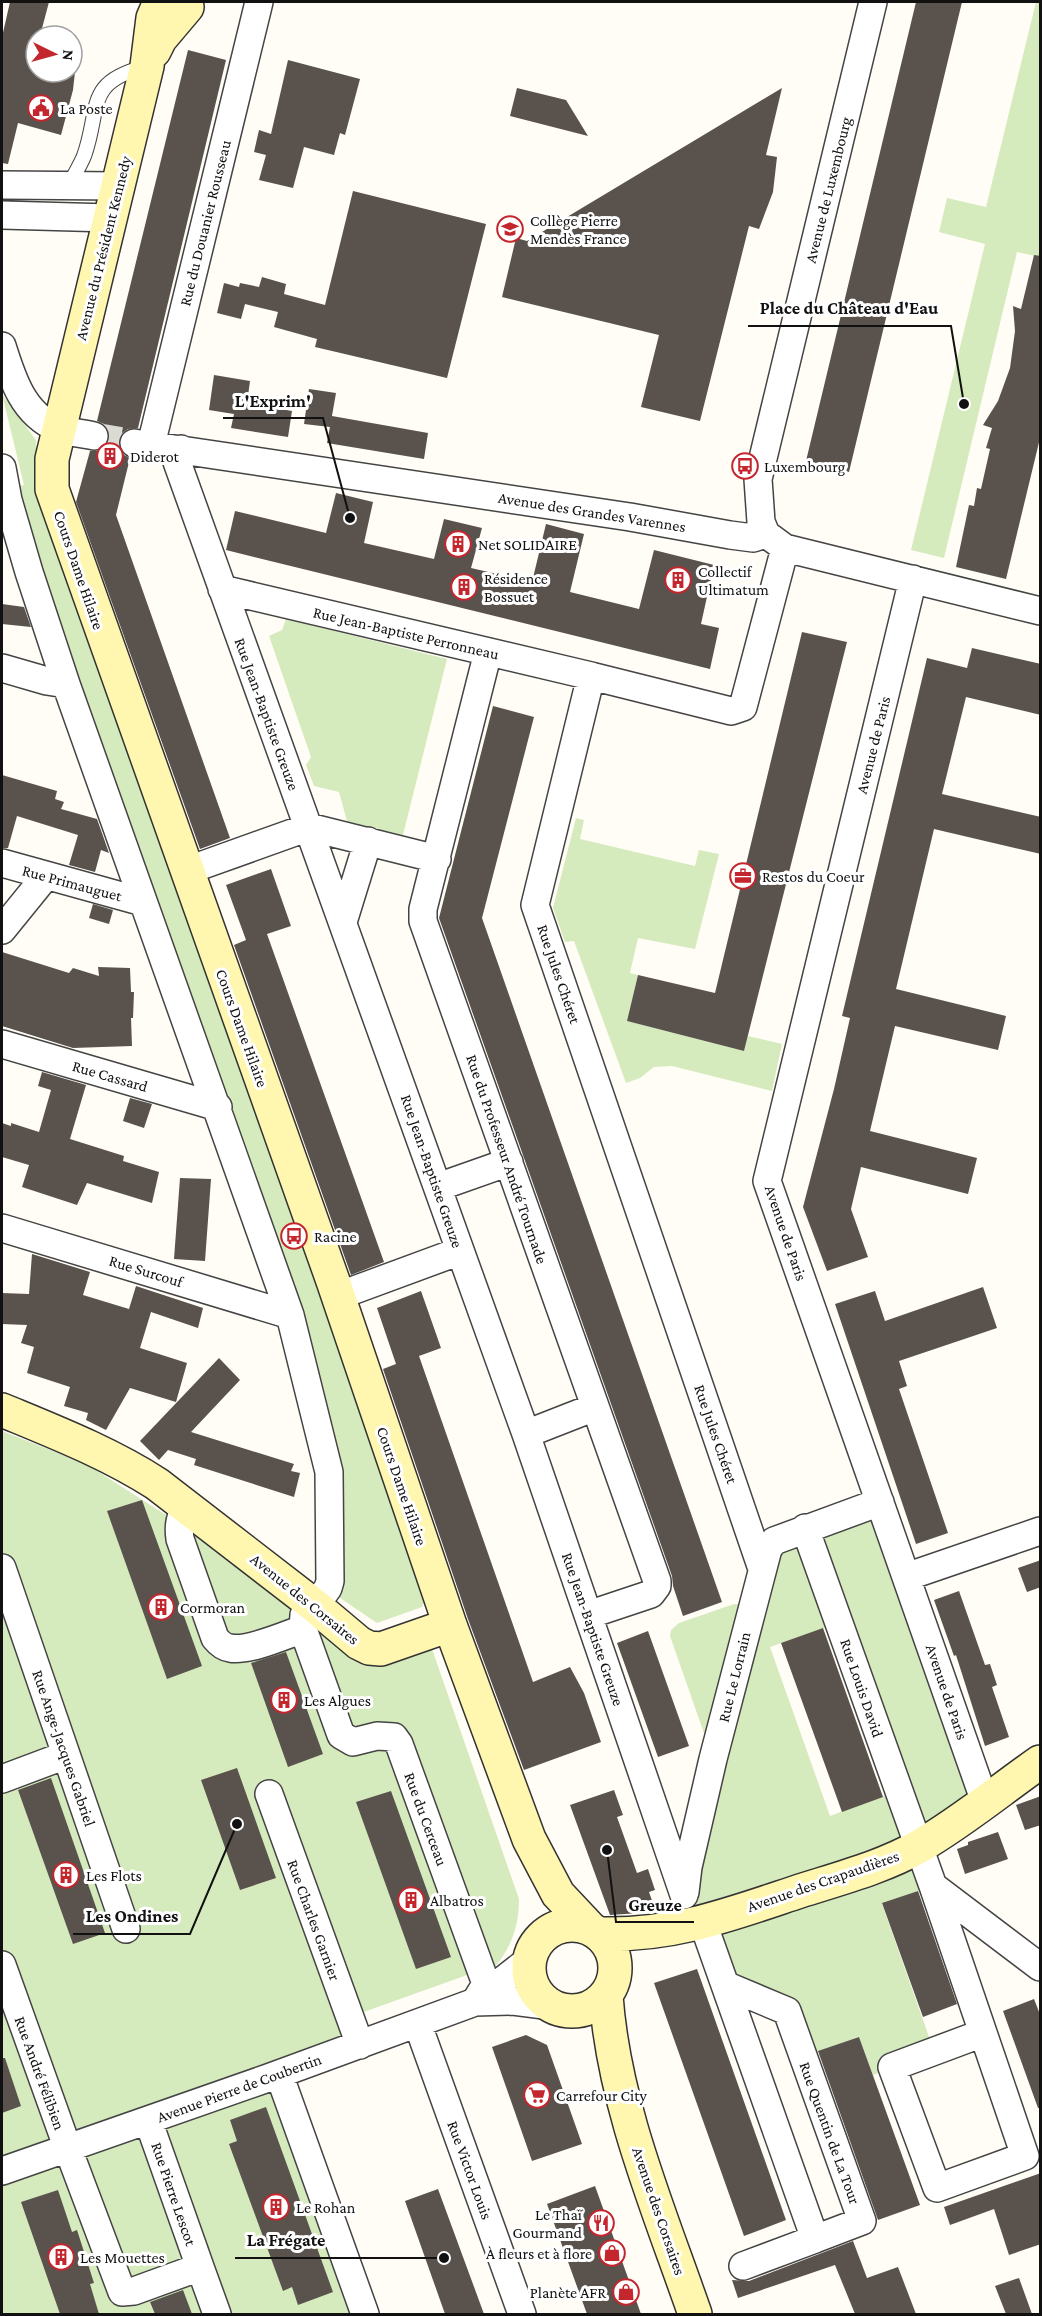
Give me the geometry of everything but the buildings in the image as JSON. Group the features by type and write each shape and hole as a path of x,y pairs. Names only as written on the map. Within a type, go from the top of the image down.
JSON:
{"street":[{"name":"Rue du Douanier Rousseau","path":"143,444 259,2"},
{"name":"Avenue du Président Kennedy","path":"59,429 147,66 160,39 184,3"},
{"name":"Avenue de Luxembourg","path":"776,541 761,522 758,479 867,8"},
{"path":"2,184 118,186"},
{"path":"2,215 111,218"},
{"path":"2,346 11,375 24,401 43,421 59,429 94,436"},
{"name":"Cours Dame Hilaire","path":"59,429 52,459 52,489 338,1296 450,1625"},
{"name":"Avenue des Grandes Varennes","path":"143,444 776,541 1041,611"},
{"name":"Rue Jean-Baptiste Greuze","path":"182,449 177,462 526,1434 684,1895"},
{"path":"2,468 8,500 29,572 66,684 290,1315 329,1472 330,1581 328,1588 309,1612 241,1649 221,1645 215,1638 180,1539 178,1527 180,1517 187,1505"},
{"path":"591,676 731,711 743,707 776,541"},
{"name":"Avenue de Paris","path":"913,579 767,1181 985,1802"},
{"name":"Rue Jean-Baptiste Perronneau","path":"222,589 591,676"},
{"name":"Rue du Professeur André Tournade","path":"488,652 423,909 423,921 657,1586 651,1594 588,1616"},
{"path":"2,668 66,684"},
{"name":"Rue Jules Chéret","path":"591,676 535,905 762,1569"},
{"path":"186,871 309,827 437,859"},
{"path":"343,922 368,841"},
{"name":"Rue Primauguet","path":"2,863 45,877 143,902"},
{"path":"2,930 45,877"},
{"name":"Rue Cassard","path":"2,1044 218,1107"},
{"path":"438,1187 508,1162"},
{"name":"Rue Surcouf","path":"2,1228 290,1315"},
{"path":"338,1296 460,1251"},
{"path":"526,1434 595,1407"},
{"name":"Avenue des Corsaires","path":"2,1410 132,1468 187,1505 309,1612 369,1648 381,1649 450,1625"},
{"name":"Rue Le Lorrain","path":"696,1925 684,1910 688,1867 713,1759 768,1549 774,1541 880,1502"},
{"name":"Rue Louis David","path":"805,1528 933,1886 1025,2156 937,2188 892,2067 983,2033"},
{"path":"906,1577 1041,1531"},
{"name":"Rue Ange-Jacques Gabriel","path":"2,1568 126,1929"},
{"name":"Rue du Cerceau","path":"309,1612 341,1735 353,1742 377,1736 394,1737 399,1744 486,1984 475,2002"},
{"path":"450,1625 529,1839 558,1894 609,1943 614,1954 616,1967 610,1988 589,2008 577,2011 558,2008 535,1991 529,1970 542,1925 529,1839"},
{"path":"2,1779 66,1755"},
{"name":"Avenue des Crapaudières","path":"595,1931 630,1935 696,1925 852,1875 918,1847 964,1819 1041,1762"},
{"name":"Rue Charles Garnier","path":"268,1794 360,2045"},
{"path":"933,1886 1041,1967"},
{"path":"533,1952 554,1928 572,1925 595,1931"},
{"path":"696,1925 725,1985 815,2239 743,2266"},
{"name":"Avenue des Crapaudières","path":"610,1988 639,1958 696,1925"},
{"name":"Avenue Pierre de Coubertin","path":"2,2171 418,2025 475,2002 533,1952"},
{"name":"Rue André Félibien","path":"2,1965 68,2148"},
{"name":"Rue Quentin de La Tour","path":"725,1985 787,2011 862,2221 815,2239"},
{"name":"Avenue des Corsaires","path":"610,1988 609,2034 624,2108"},
{"name":"Avenue Pierre de Coubertin","path":"475,2002 513,2001 558,2008"},
{"name":"Avenue des Corsaires","path":"558,2008 591,2038 624,2108 695,2314"},
{"name":"Rue Victor Louis","path":"418,2025 522,2314"},
{"path":"279,2074 365,2314"},
{"name":"Rue Pierre Lescot","path":"148,2120 217,2314"},
{"name":"Rue Pierre Lescot","path":"68,2148 122,2292 200,2267"}],"lane":[{"path":"69,186 84,156 101,91 109,81 124,72 147,66"}],"green space":[{"path":"1036,2 1040,2 1040,257 1017,252 944,558 911,550 985,244 939,232 947,198 986,207"},
{"path":"2,394 36,440 36,488 424,1582 426,1598 422,1607 377,1623 340,1598 337,1461 27,547 16,488 24,485"},
{"path":"286,619 447,659 403,835 347,821 339,792 314,786 306,765 311,757 269,636 282,630"},
{"path":"576,818 584,820 580,839 695,866 699,850 719,854 695,949 638,938 630,973 638,975 627,1021 744,1051 748,1036 782,1044 772,1091 672,1066 654,1067 640,1078 626,1083 574,941 565,942 553,908"},
{"path":"2,1431 86,1464 221,1550 351,1659 382,1661 432,1649 519,1899 513,1937 492,1970 481,1970 350,2017 355,2034 277,2061 365,2314 2,2314"},
{"path":"880,1502 985,1802 918,1847 933,1886 882,1904 934,2051 873,2075 859,2037 803,2057 787,2011 725,1985 684,1910 684,1895 713,1759 670,1636 671,1630 679,1623 734,1604 753,1604 768,1549","holes":["838,1623 898,1791 830,1816 770,1647"]}],"tunnel":[{"path":"94,436 134,443"}],"place":[{"name":"La Poste","path":"41,108"},
{"name":"Collège Pierre Mendès France","path":"510,229"},
{"name":"Place du Château d'Eau","path":"964,404"},
{"name":"Diderot","path":"110,456"},
{"name":"Luxembourg","path":"745,466"},
{"name":"L'Exprim'","path":"350,518"},
{"name":"Net SOLIDAIRE","path":"458,544"},
{"name":"Collectif Ultimatum","path":"678,580"},
{"name":"Résidence Bossuet","path":"464,587"},
{"name":"Restos du Coeur","path":"743,876"},
{"name":"Racine","path":"294,1236"},
{"name":"Cormoran","path":"161,1607"},
{"name":"Les Algues","path":"284,1700"},
{"name":"Les Ondines","path":"237,1824"},
{"name":"Greuze","path":"607,1850"},
{"name":"Les Flots","path":"66,1875"},
{"name":"Albatros","path":"411,1900"},
{"name":"Carrefour City","path":"537,2095"},
{"name":"Le Rohan","path":"276,2207"},
{"name":"Le Thaï Gourmand","path":"601,2223"},
{"name":"À fleurs et à flore","path":"612,2253"},
{"name":"Les Mouettes","path":"61,2257"},
{"name":"La Frégate","path":"444,2258"},
{"name":"Planète AFR","path":"626,2292"}]}
